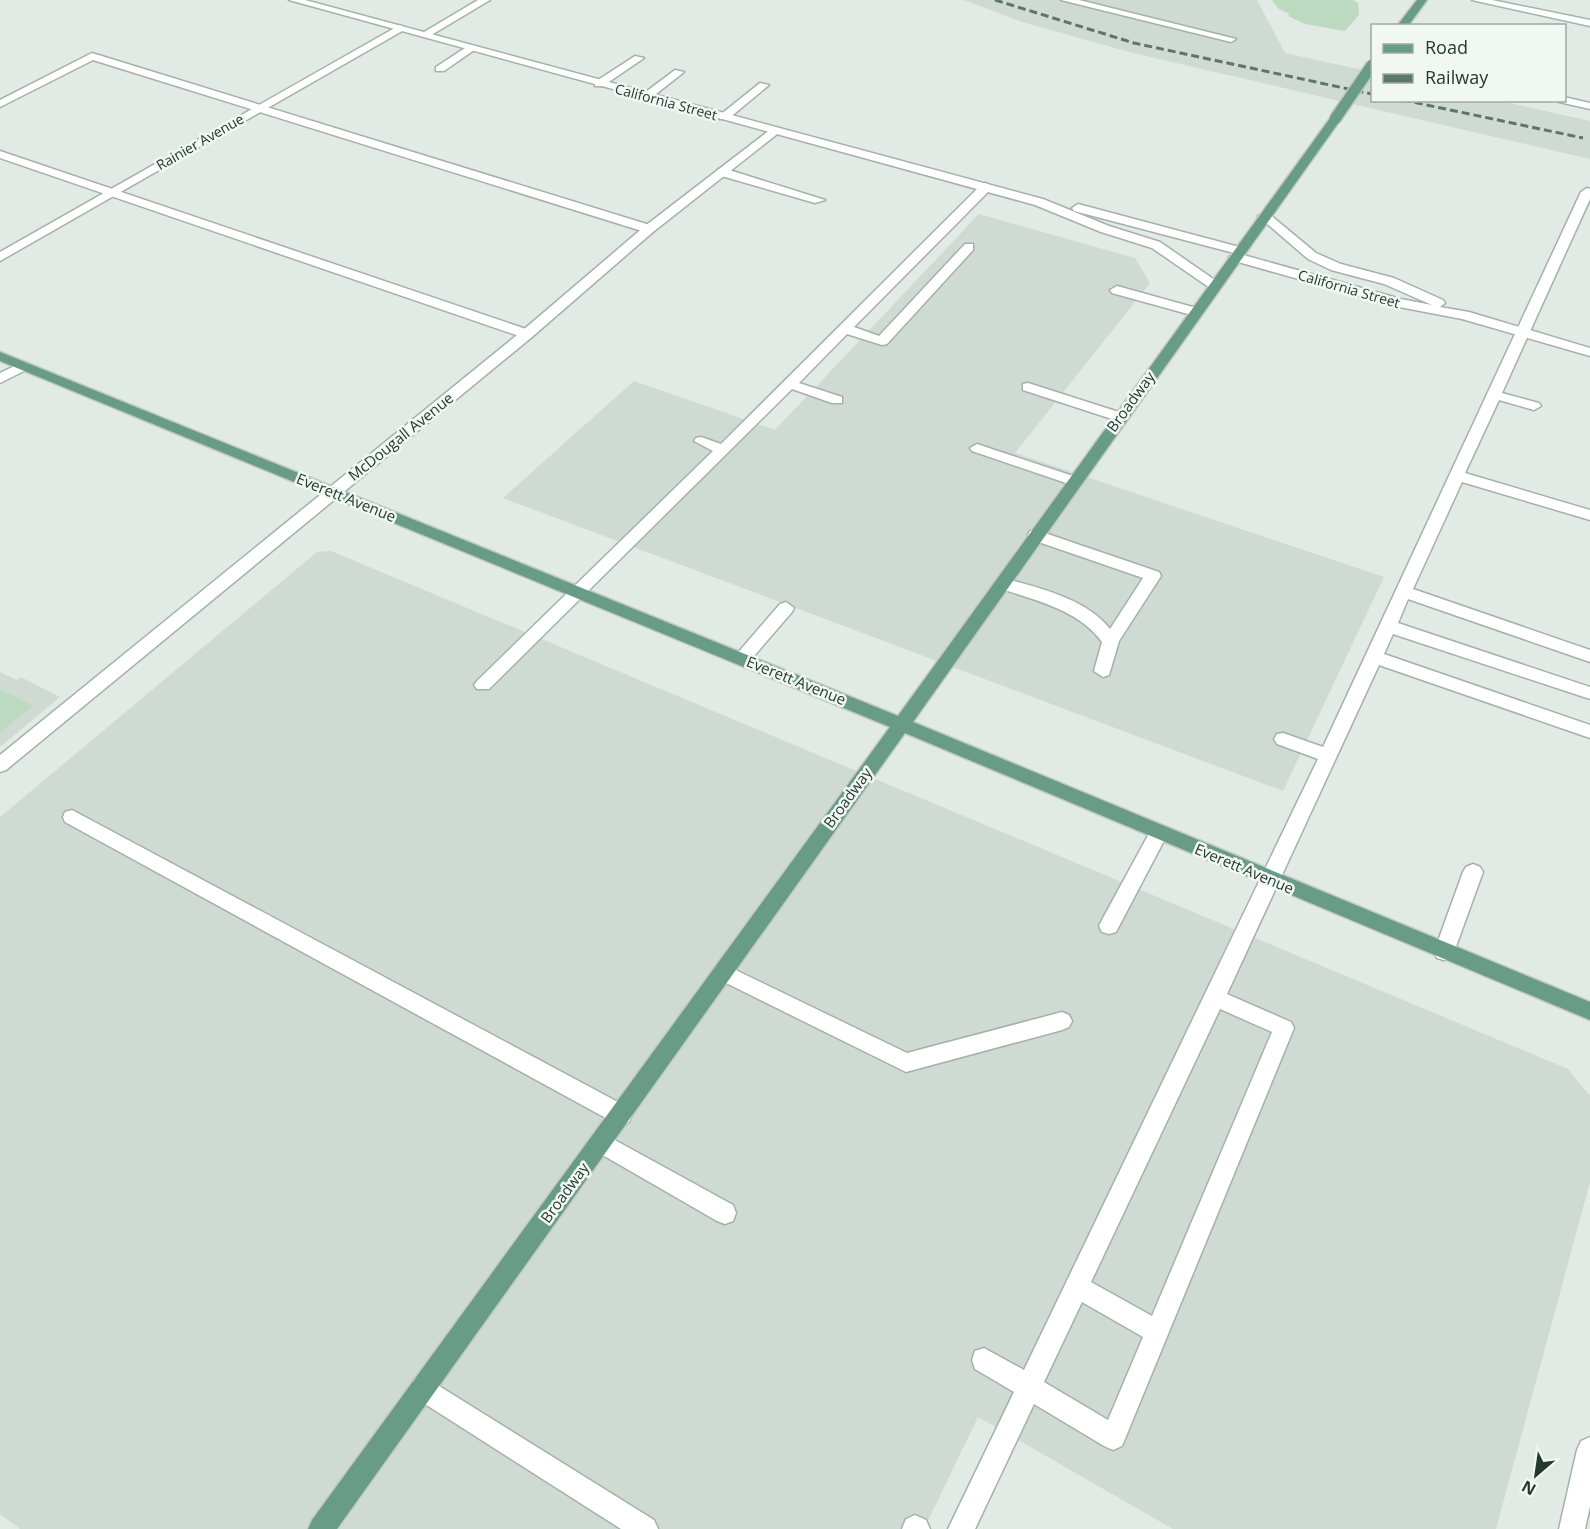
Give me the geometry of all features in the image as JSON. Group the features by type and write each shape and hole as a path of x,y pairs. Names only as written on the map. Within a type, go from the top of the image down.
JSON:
{"main road":[{"path":"1404,24 1422,0"},
{"name":"Broadway","path":"321,1529 602,1143 1371,66"},
{"name":"Everett Avenue","path":"0,356 900,724 1271,881 1590,1011"}],"street":[{"name":"California Street","path":"294,0 1039,202 1105,229 1156,244 1215,285"},
{"path":"424,35 485,0"},
{"path":"1066,0 1231,39"},
{"path":"1477,0 1590,23"},
{"name":"Rainier Avenue","path":"0,256 400,28"},
{"path":"441,69 472,48"},
{"path":"0,104 92,56 649,229"},
{"path":"599,84 639,58"},
{"path":"647,96 680,72"},
{"path":"723,117 764,86"},
{"path":"1566,101 1590,106"},
{"path":"336,133 349,124"},
{"name":"McDougall Avenue","path":"0,765 527,334 649,229 775,131"},
{"path":"0,154 527,334"},
{"path":"722,172 819,200"},
{"path":"483,685 790,384 986,187"},
{"path":"961,1529 1271,881 1524,334 1587,192"},
{"name":"California Street","path":"1039,202 1083,208 1400,303 1464,315"},
{"name":"California Street","path":"1264,216 1312,256 1336,267 1389,281 1464,315 1590,352"},
{"path":"845,329 882,341 969,247"},
{"path":"1117,290 1195,312"},
{"path":"0,379 22,366"},
{"path":"790,384 837,400"},
{"path":"1028,387 1120,417"},
{"path":"1495,395 1534,406"},
{"path":"701,441 723,450"},
{"path":"977,448 1074,481"},
{"path":"1458,476 1590,515"},
{"path":"1036,535 1153,576 1111,641 1103,671"},
{"path":"1002,583 1077,612 1104,628 1111,641"},
{"path":"1404,592 1590,657"},
{"path":"742,659 786,608"},
{"path":"1388,626 1590,693"},
{"path":"1374,657 1590,732"},
{"path":"1283,739 1328,756"},
{"path":"72,817 621,1115"},
{"path":"1109,926 1159,833"},
{"path":"1444,952 1473,872"},
{"path":"723,972 906,1063 1062,1021"},
{"path":"984,1360 1113,1437 1284,1028 1215,998"},
{"path":"602,1143 725,1213"},
{"path":"1077,1287 1156,1331"},
{"path":"423,1388 645,1529"},
{"path":"1572,1529 1590,1450"}],"shaded area":[{"path":"964,0 1257,0 1285,53 1371,72 1371,102 1504,102 1590,121 1590,159 1133,53 1022,22"},
{"path":"979,214 1135,258 1150,283 1015,453 1384,577 1283,791 503,498 634,381 775,430"},
{"path":"331,551 1568,1069 1590,1096 1590,1182 1496,1529 1173,1529 978,1417 924,1529 20,1529 0,1514 0,817 317,552"},
{"path":"0,672 17,680 21,677 60,697 0,747"}],"green space":[{"path":"1272,0 1353,0 1358,3 1359,15 1345,31 1305,24 1288,16 1290,14 1279,9"},
{"path":"0,689 33,706 0,732"}],"railway":[{"path":"995,0 1134,43 1371,94"},
{"path":"1412,102 1583,138"}]}
